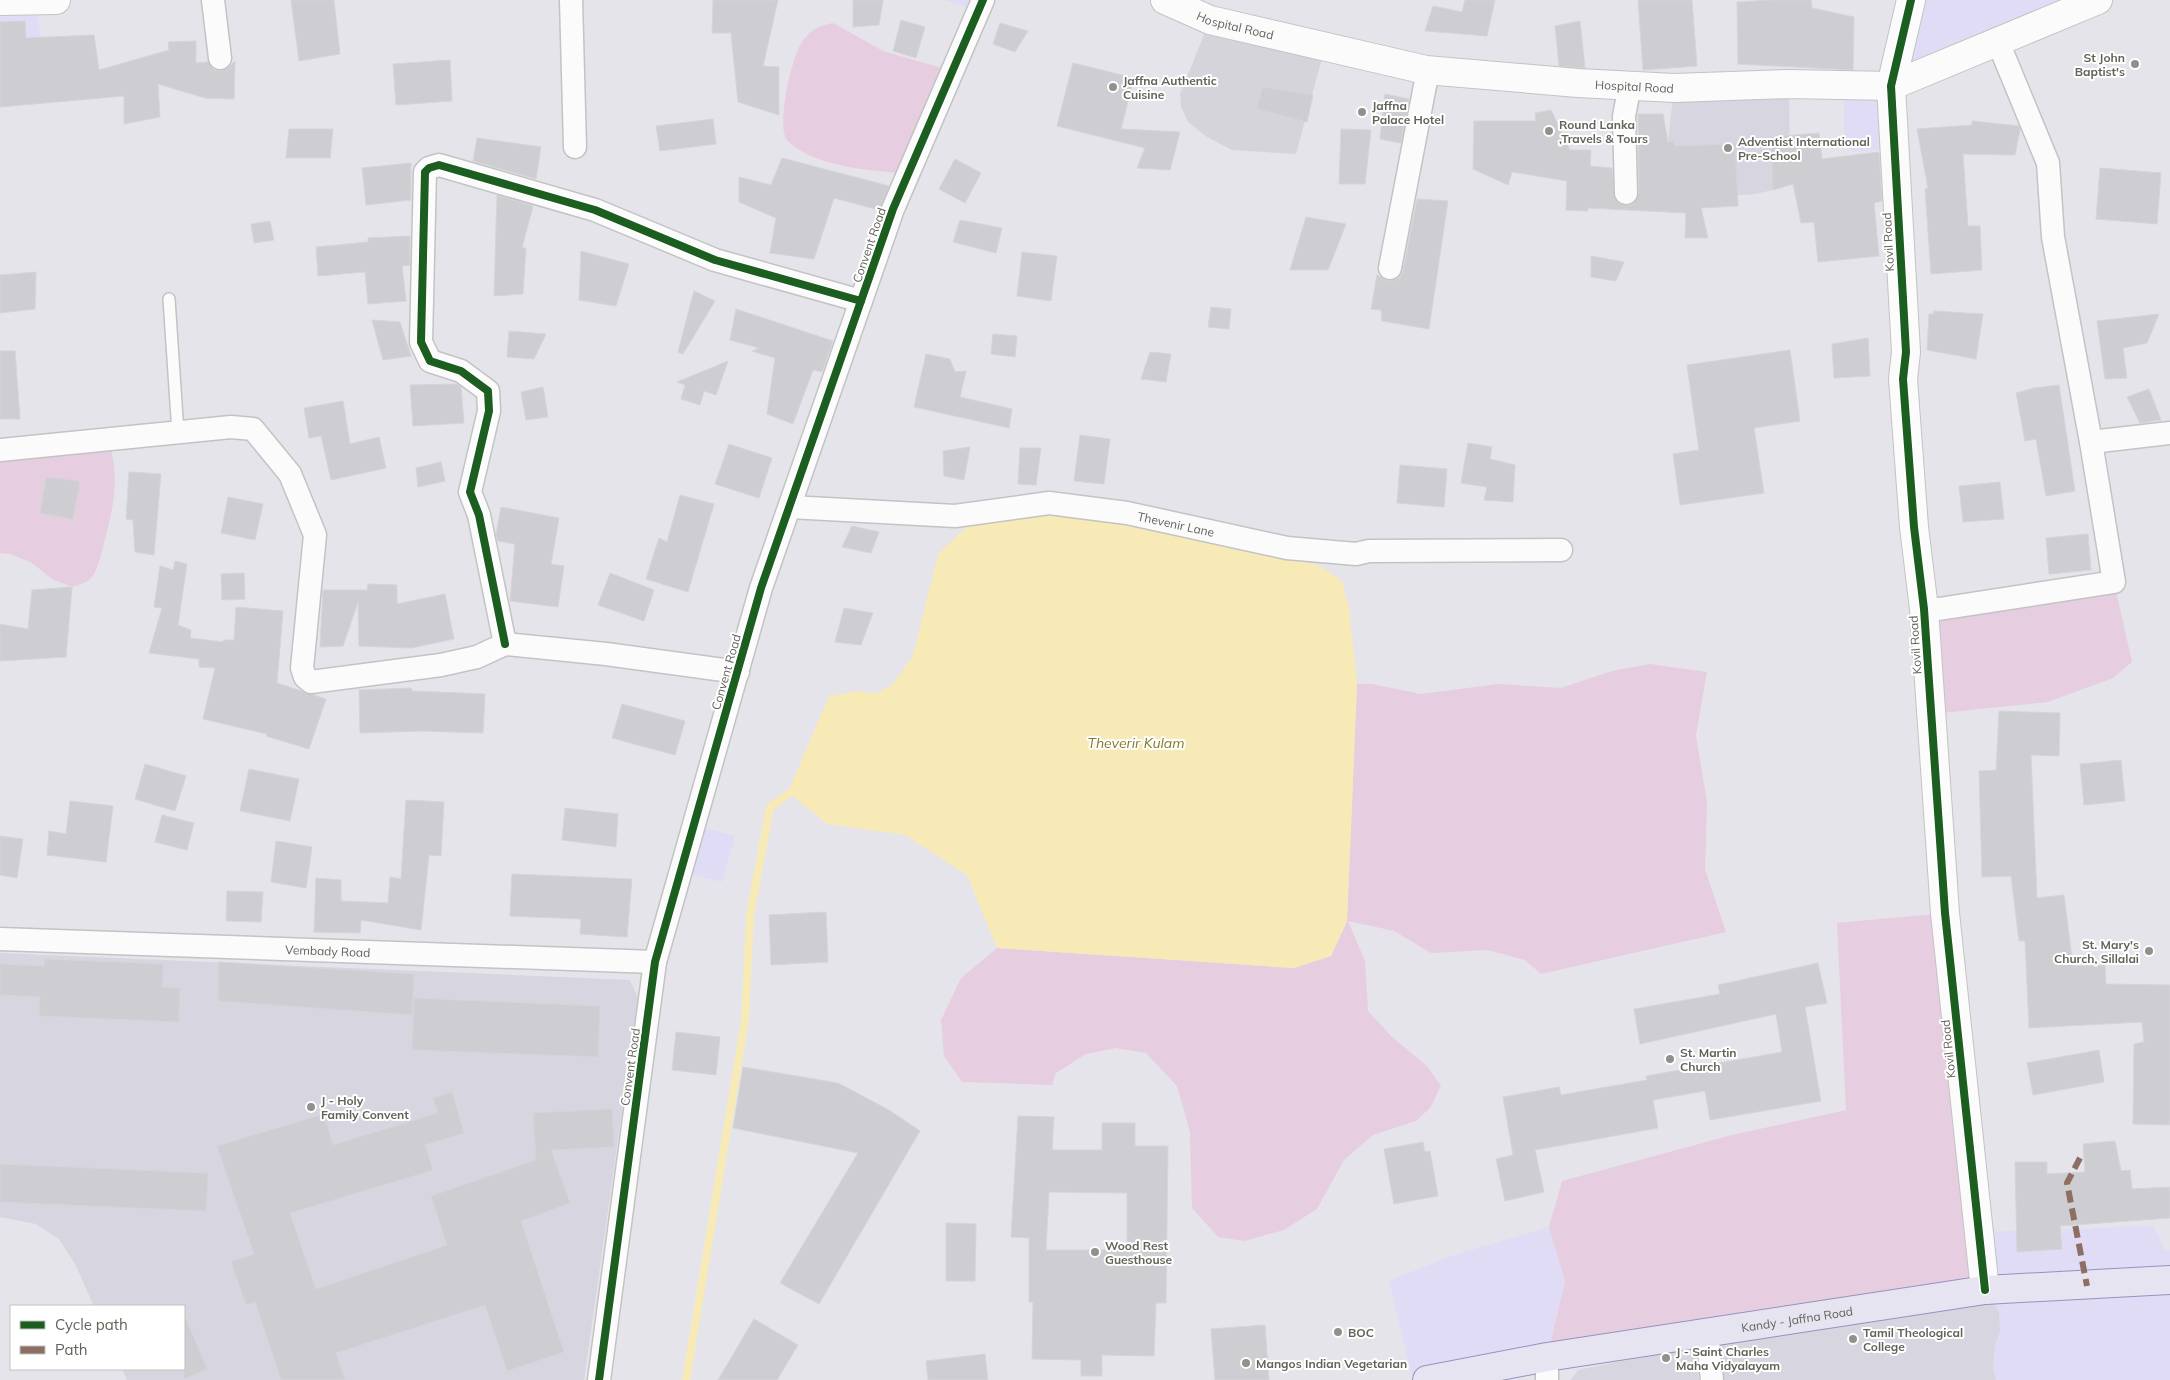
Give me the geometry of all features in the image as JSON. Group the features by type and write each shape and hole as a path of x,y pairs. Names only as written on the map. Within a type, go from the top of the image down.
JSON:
{"highway":[{"name":"Kandy - Jaffna Road","path":"1427,1380 1547,1368 1707,1332 1985,1290 2170,1280"}],"street":[{"path":"0,1 56,0"},
{"path":"213,0 220,58"},
{"path":"571,0 575,147"},
{"name":"Convent Road","path":"599,1380 655,962 762,588 893,209 983,0"},
{"name":"Hospital Road","path":"1165,0 1210,20 1428,70 1578,83 1674,88 1789,84 1891,86 2098,0"},
{"name":"Kovil Road","path":"1911,0 1891,86 1906,352 1903,379 1914,527 1924,609 1945,913 1985,1290"},
{"path":"1924,609 1940,609 2114,582 2091,442 2053,237 2048,163 1998,42"},
{"path":"1390,268 1428,70"},
{"path":"1626,193 1624,116 1630,85"},
{"path":"505,644 479,515 470,492 489,411 488,391 461,371 430,360 421,342 425,172 429,168 439,165 595,210 714,260 861,301"},
{"path":"0,450 231,427 252,429 290,474 315,535 302,668 306,677 311,682 441,665 477,658 505,644 606,654 738,672"},
{"path":"2091,442 2170,433"},
{"name":"Thevenir Lane","path":"790,506 955,516 1049,503 1127,512 1288,548 1356,554 1369,551 1561,550"},
{"name":"Vembady Road","path":"0,939 655,962"},
{"path":"1707,1332 1712,1380"}],"lane":[{"path":"169,299 178,433"}],"shaded area":[{"path":"36,0 40,34 38,51 0,74 0,1"},
{"path":"944,0 983,0 979,10"},
{"path":"1911,0 2098,0 1891,86"},
{"path":"1210,20 1325,47 1296,154 1232,150 1207,137 1188,122 1181,107 1180,94"},
{"path":"833,23 883,51 952,71 908,174 861,169 828,162 799,150 788,141 784,134 783,122 786,92 798,50 802,42 812,31"},
{"name":"Adventist International Pre-School","path":"1789,84 1790,165 1786,177 1778,189 1755,194 1727,196 1666,159 1674,88"},
{"path":"1844,85 1891,86 1894,148 1853,152 1847,147 1844,136"},
{"path":"108,440 114,467 114,494 110,520 100,559 90,579 72,587 52,579 32,563 10,554 0,553 0,450"},
{"path":"2114,582 2132,662 2113,678 2048,702 1932,714 1927,658 1939,609"},
{"path":"1650,664 1707,672 1696,735 1707,802 1705,869 1726,932 1541,974 1525,960 1487,950 1431,953 1394,931 1348,921 1365,961 1368,1011 1393,1038 1427,1066 1441,1086 1430,1108 1416,1121 1373,1135 1344,1160 1317,1209 1284,1230 1244,1241 1218,1237 1192,1208 1190,1132 1177,1086 1146,1053 1116,1048 1086,1054 1056,1073 1052,1085 962,1082 944,1056 941,1020 961,978 997,948 1294,968 1331,956 1347,921 1357,684 1372,684 1421,694 1498,684 1561,688 1612,671"},
{"path":"694,825 735,836 722,882 681,872"},
{"path":"1945,913 1985,1290 1547,1357 1565,1282 1549,1227 1562,1181 1732,1135 1846,1110 1837,923"},
{"name":"J - Holy Family Convent","path":"0,953 630,980 638,998 584,1380 127,1380 122,1370 185,1370 185,1305 94,1305 75,1264 59,1239 36,1224 0,1217"},
{"path":"2154,1226 2164,1249 2170,1251 2170,1380 1996,1380 1993,1368 1995,1345 2000,1332 1985,1290 1983,1232"},
{"path":"1549,1227 1565,1282 1547,1357 1427,1380 1413,1380 1389,1281 1451,1256"},
{"name":"Tamil Theological College","path":"1985,1290 1999,1312 2000,1332 1995,1345 1993,1368 1996,1380 1712,1380 1707,1332"},
{"name":"J - Saint Charles Maha Vidyalayam","path":"1695,1346 1699,1380 1571,1380 1578,1370"}],"water":[{"name":"Theverir Kulam","path":"1079,512 1318,565 1342,581 1349,608 1357,684 1347,921 1331,956 1294,968 997,948 967,875 905,835 827,824 788,792 829,696 859,691 876,694 893,684 913,656 938,554 973,521"}],"building":[{"path":"291,0 334,0 340,54 299,61"},
{"path":"713,0 778,0 763,66 779,67 779,115 738,102 731,33 712,33"},
{"path":"853,0 883,0 879,25 853,27"},
{"path":"1465,0 1495,0 1487,36 1425,31 1433,6 1462,12"},
{"path":"1638,0 1692,0 1697,66 1643,70"},
{"path":"1811,0 1812,8 1854,17 1853,70 1738,64 1737,2"},
{"path":"901,20 925,27 916,58 893,51"},
{"path":"25,21 26,38 94,35 99,70 169,50 168,42 196,41 196,63 208,62 214,70 221,71 227,69 235,61 234,99 205,98 158,84 160,117 124,124 124,96 0,107 0,22"},
{"path":"1580,21 1585,68 1559,66 1555,26"},
{"path":"1000,23 1028,31 1015,52 993,44"},
{"path":"450,60 452,101 396,105 393,64"},
{"path":"1073,63 1134,78 1121,129 1180,132 1170,170 1137,168 1145,148 1057,126"},
{"path":"1263,87 1313,95 1307,122 1256,109"},
{"path":"1385,94 1409,99 1401,143 1380,139"},
{"path":"1551,110 1570,150 1591,150 1590,166 1612,168 1615,199 1619,204 1626,206 1633,204 1639,193 1638,114 1663,114 1668,143 1673,141 1675,146 1735,144 1738,206 1701,208 1708,238 1685,238 1686,213 1588,208 1588,211 1566,210 1567,181 1512,172 1508,185 1473,169 1474,121 1536,121 1535,113"},
{"path":"713,119 716,144 660,151 656,126"},
{"path":"1972,121 2019,126 2020,130 2015,155 1963,154 1968,226 1980,226 1982,270 1931,274 1925,189 1928,188 1917,129 1972,125"},
{"path":"289,129 333,129 330,158 286,158"},
{"path":"1341,129 1371,130 1365,184 1339,184"},
{"path":"1819,133 1822,159 1879,152 1882,201 1874,203 1879,256 1818,262 1814,222 1801,223 1793,184 1773,190 1771,137"},
{"path":"477,138 541,147 536,179 473,161"},
{"path":"782,158 889,186 879,210 834,198 814,259 770,253 776,218 739,202 739,177 771,185"},
{"path":"955,159 981,173 965,203 939,189"},
{"path":"411,163 411,200 366,205 362,168"},
{"path":"2100,168 2161,173 2157,224 2096,219"},
{"path":"497,195 533,206 522,248 526,248 523,294 494,296"},
{"path":"1417,199 1448,201 1429,329 1382,321 1381,310 1371,309 1377,275 1387,281 1394,280 1400,277 1403,271"},
{"path":"1306,217 1346,224 1328,270 1290,270"},
{"path":"960,220 1002,228 996,253 953,242"},
{"path":"270,221 274,240 254,243 251,224"},
{"path":"410,236 410,265 402,266 406,301 368,304 365,272 318,276 316,247 368,242 368,238"},
{"path":"581,251 629,264 616,306 579,300"},
{"path":"1022,252 1057,256 1051,301 1017,296"},
{"path":"1591,256 1624,262 1616,281 1591,277"},
{"path":"36,272 35,309 0,313 0,275"},
{"path":"694,291 715,301 683,354 678,352"},
{"path":"1211,307 1231,309 1229,329 1208,327"},
{"path":"736,309 833,341 822,372 813,370 793,424 767,414 775,358 752,351 759,348 730,340"},
{"path":"1933,311 1983,314 1976,359 1927,350 1929,314 1934,314"},
{"path":"2159,314 2147,343 2123,348 2127,378 2105,379 2097,321"},
{"path":"372,320 400,322 411,356 383,360"},
{"path":"509,331 546,334 534,359 507,357"},
{"path":"993,334 1017,336 1015,357 991,354"},
{"path":"1868,338 1870,376 1834,378 1832,344"},
{"path":"1790,350 1800,421 1754,428 1764,493 1680,505 1673,454 1699,450 1687,365"},
{"path":"0,351 15,351 20,419 0,419"},
{"path":"1150,352 1171,354 1166,382 1141,379"},
{"path":"926,354 950,359 955,372 966,371 960,397 1012,409 1009,428 914,407"},
{"path":"728,361 716,395 704,391 700,405 681,399 685,385 677,382"},
{"path":"456,384 461,387 464,423 413,426 410,385"},
{"path":"2059,385 2075,491 2046,496 2036,439 2025,441 2016,393 2034,388"},
{"path":"543,387 548,417 526,420 521,392"},
{"path":"2149,389 2161,420 2140,423 2127,397"},
{"path":"343,401 350,444 379,437 386,468 331,480 321,436 309,438 304,408"},
{"path":"1080,435 1110,439 1104,484 1074,481"},
{"path":"1468,443 1492,447 1490,459 1515,465 1513,502 1484,500 1487,487 1461,483"},
{"path":"729,444 772,458 759,498 715,484"},
{"path":"970,447 964,480 944,476 943,451"},
{"path":"1020,448 1041,448 1036,485 1018,484"},
{"path":"441,462 445,481 418,487 416,468"},
{"path":"1400,465 1447,469 1444,507 1397,503"},
{"path":"129,472 161,474 154,555 135,552 133,520 126,519"},
{"path":"46,477 80,481 73,519 40,513"},
{"path":"2000,482 2004,519 1963,522 1959,486"},
{"path":"680,495 714,504 688,592 646,579 659,538 667,542"},
{"path":"228,497 263,504 255,540 221,533"},
{"path":"501,507 559,518 551,564 564,566 558,607 510,601 515,544 498,541 496,534"},
{"path":"852,526 879,532 871,553 842,547"},
{"path":"2088,534 2091,570 2049,574 2046,538"},
{"path":"175,561 187,564 178,625 191,630 190,638 223,642 223,640 234,640 236,607 283,611 277,683 326,699 309,749 266,736 267,734 203,719 215,668 199,667 199,659 149,653 162,608 154,607 160,566 173,570"},
{"path":"244,573 245,599 222,600 221,574"},
{"path":"610,573 654,590 644,621 598,605"},
{"path":"368,584 397,585 397,604 445,594 454,639 411,648 359,646 358,602 343,646 320,647 323,590 367,590"},
{"path":"72,587 66,657 0,661 0,624 28,629 32,590"},
{"path":"844,608 873,613 861,645 835,642"},
{"path":"411,688 412,691 485,694 483,733 422,731 360,733 359,690"},
{"path":"622,704 685,721 675,755 612,738"},
{"path":"1999,711 2060,713 2059,756 2031,755 2037,898 2064,895 2073,966 2105,965 2106,984 2170,985 2170,1125 2133,1124 2134,1044 2144,1042 2142,1022 2029,1028 2025,941 2019,941 2011,876 1982,877 1979,771 1996,770"},
{"path":"2121,760 2125,801 2084,805 2080,764"},
{"path":"145,764 186,776 175,811 135,799"},
{"path":"249,769 299,779 290,821 240,811"},
{"path":"406,800 444,802 441,856 429,855 421,930 361,920 360,933 314,932 316,878 341,880 341,901 388,903 390,877 401,879"},
{"path":"70,801 113,806 106,862 47,855 49,831 66,834"},
{"path":"565,808 618,814 616,847 562,840"},
{"path":"162,815 194,823 187,850 155,842"},
{"path":"0,836 23,839 17,878 0,875"},
{"path":"276,841 312,847 306,888 271,882"},
{"path":"512,874 632,879 627,937 580,934 581,919 510,916"},
{"path":"227,891 263,892 261,922 226,921"},
{"path":"826,912 828,962 771,965 769,915"},
{"path":"45,959 163,964 162,987 180,988 179,1022 39,1016 40,997 0,995 0,964 44,966"},
{"path":"219,962 414,974 412,1015 218,1001"},
{"path":"1818,963 1827,1003 1805,1007 1821,1101 1710,1120 1705,1091 1653,1100 1658,1128 1535,1150 1544,1192 1505,1201 1496,1159 1513,1155 1503,1097 1559,1087 1561,1095 1647,1080 1646,1076 1782,1052 1776,1014 1640,1044 1634,1009 1720,994 1718,985"},
{"path":"414,998 600,1006 598,1057 412,1050"},
{"path":"676,1032 720,1037 716,1075 672,1070"},
{"path":"2099,1050 2104,1082 2033,1095 2027,1063"},
{"path":"743,1067 838,1083 889,1110 920,1131 819,1304 780,1283 858,1153 733,1128"},
{"path":"452,1092 464,1133 425,1145 433,1170 290,1213 316,1289 447,1245 431,1196 536,1160 533,1113 612,1109 614,1147 551,1150 570,1203 521,1221 564,1352 507,1371 485,1305 336,1353 345,1380 281,1380 255,1302 246,1305 231,1262 254,1254 217,1146 324,1114 333,1145 438,1113 433,1098"},
{"path":"1018,1116 1054,1117 1052,1150 1102,1150 1102,1123 1135,1123 1135,1146 1168,1146 1166,1303 1156,1303 1154,1356 1102,1355 1102,1376 1081,1376 1081,1360 1032,1359 1033,1302 1029,1302 1029,1238 1011,1237","holes":["1049,1192 1127,1193 1127,1250 1046,1250"]},
{"path":"2115,1141 2121,1171 2130,1170 2132,1189 2170,1187 2170,1218 2060,1226 2062,1249 2017,1252 2015,1162 2047,1162 2047,1174 2085,1172 2083,1144"},
{"path":"1423,1142 1425,1152 1430,1151 1438,1196 1394,1204 1384,1149"},
{"path":"0,1164 208,1173 206,1211 0,1202"},
{"path":"946,1223 976,1224 975,1281 946,1281"},
{"path":"185,1316 207,1369 184,1379 185,1370"},
{"path":"754,1319 798,1345 777,1380 718,1380"},
{"path":"1265,1325 1269,1380 1215,1380 1211,1329"},
{"path":"985,1354 988,1380 928,1380 926,1361"}],"waterway":[{"path":"686,1380 745,1020 750,915 770,807 797,788"}],"marked path":[{"path":"2080,1158 2067,1183 2087,1286"}],"cycle path":[{"path":"599,1380 655,962 761,588 893,209 983,0"},
{"path":"1911,0 1891,86 1906,352 1903,379 1914,527 1924,609 1945,913 1985,1290"},
{"path":"505,644 479,515 470,492 489,411 488,391 461,371 430,361 421,342 425,172 429,168 439,165 595,210 715,260 861,301"}],"place":[{"name":"St John Baptist's","path":"2135,64"},
{"name":"Jaffna Authentic Cuisine","path":"1113,87"},
{"name":"Jaffna Palace Hotel","path":"1362,112"},
{"name":"Round Lanka ,Travels & Tours","path":"1549,131"},
{"name":"Adventist International Pre-School","path":"1728,148"},
{"name":"St. Mary's Church, Sillalai","path":"2149,951"},
{"name":"St. Martin Church","path":"1670,1059"},
{"name":"J - Holy Family Convent","path":"311,1107"},
{"name":"Wood Rest Guesthouse","path":"1095,1252"},
{"name":"BOC","path":"1338,1332"},
{"name":"Tamil Theological College","path":"1853,1339"},
{"name":"J - Saint Charles Maha Vidyalayam","path":"1666,1358"},
{"name":"Mangos Indian Vegetarian","path":"1246,1363"}]}
